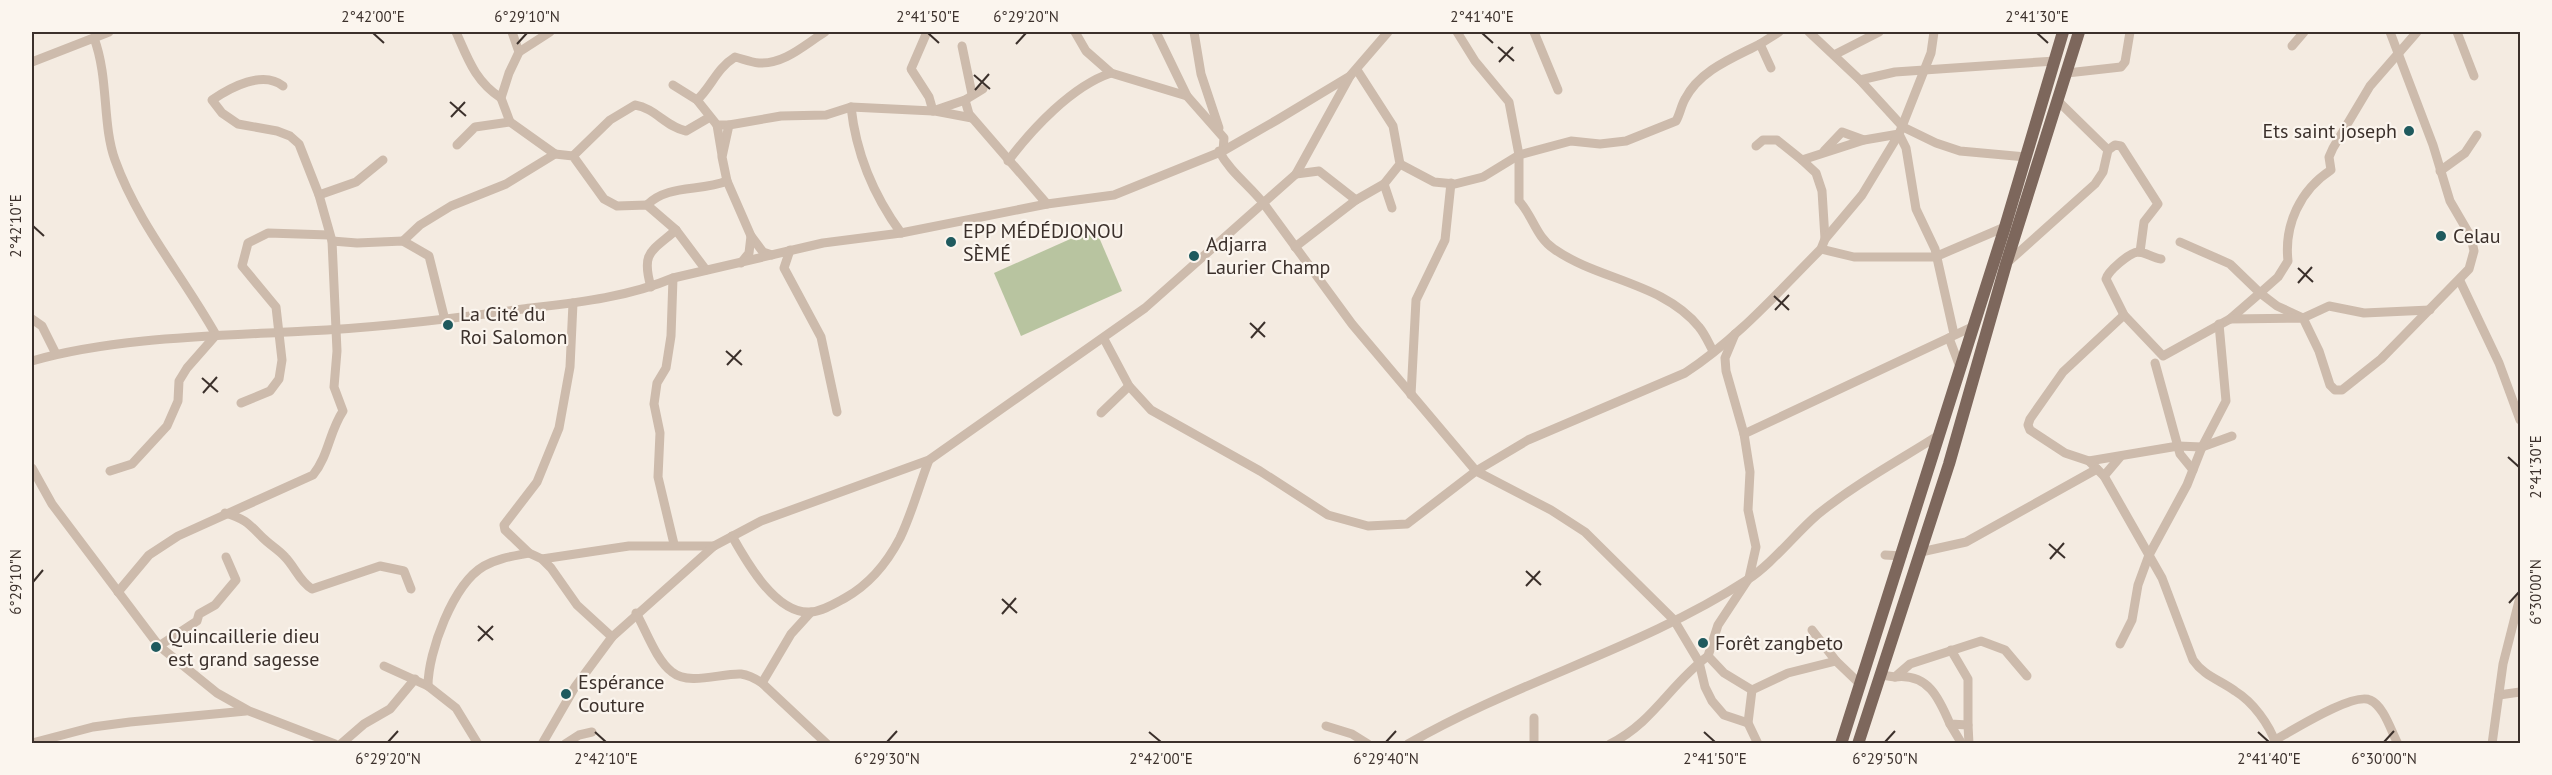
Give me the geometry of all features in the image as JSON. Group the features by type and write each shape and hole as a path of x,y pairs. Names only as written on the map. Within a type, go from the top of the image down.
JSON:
{"main road":[{"path":"1841,744 2005,227 2063,32"},
{"path":"1858,744 1921,552 2006,264 2079,32"}],"street":[{"path":"32,62 109,32"},
{"path":"456,32 468,62 480,83 501,98 510,122 555,154 573,156 604,199 612,205 647,205 662,193 717,185 727,181"},
{"path":"512,32 519,52"},
{"path":"501,98 519,52 550,32"},
{"path":"697,100 710,86 717,70 735,57 756,63 772,62 790,55 825,32"},
{"path":"927,32 912,69 929,97 934,111"},
{"path":"1075,32 1086,51 1111,73 1187,96"},
{"path":"1156,32 1187,96 1224,138"},
{"path":"1194,32 1200,74 1214,118 1224,138 1221,151 1228,167 1251,187 1352,324 1476,471 1551,510 1585,532 1674,620 1699,662 1705,687 1712,701 1724,715 1748,723"},
{"path":"542,744 574,687 612,637 636,613 714,546 783,512 930,460 1104,339 1195,266 1296,174 1354,73 1388,32"},
{"path":"1458,32 1475,61 1509,102 1519,155 1519,201 1529,211 1537,231 1551,247 1575,262 1644,290 1676,307 1699,327 1713,351"},
{"path":"1533,32 1558,90"},
{"path":"1400,164 1434,182 1451,183 1483,177 1519,155 1571,141 1600,144 1626,141 1648,130 1670,124 1679,116 1684,100 1695,84 1740,53 1779,32"},
{"path":"1809,32 1860,80 1901,130 1916,209 1935,249 1951,336 1960,367"},
{"path":"1834,55 1879,32"},
{"path":"1104,339 1129,386 1151,410 1260,471 1328,515 1348,522 1388,526 1407,524 1476,471 1528,440 1685,373 1736,332 1821,249 1825,239 1862,195 1901,130 1931,53 1934,32"},
{"path":"2067,73 2121,67 2125,62 2130,32"},
{"path":"2292,46 2304,32"},
{"path":"2180,243 2230,264 2277,306 2303,318 2319,351 2330,385 2335,390 2342,390 2381,359 2460,281 2469,270 2474,251 2465,225 2450,201 2433,144 2390,32"},
{"path":"2155,363 2163,356 2230,319 2278,276 2288,261 2287,247 2293,216 2314,181 2331,170 2329,158 2333,148 2370,86 2417,32"},
{"path":"2457,32 2474,76"},
{"path":"94,38 106,86 114,156 120,174 136,207 216,335"},
{"path":"1760,44 1771,68"},
{"path":"962,46 972,118 1047,204"},
{"path":"1860,80 1895,72 1924,72 2027,61 2055,61"},
{"path":"1008,161 1046,118 1088,84 1111,73"},
{"path":"32,361 56,354 216,335 445,320 573,303 651,287 673,278 789,250 902,233 1047,204 1114,195 1221,151 1354,73"},
{"path":"1295,247 1356,200 1384,184 1400,164 1393,126 1387,113 1354,73"},
{"path":"118,592 149,555 178,536 313,475 323,463 333,426 343,411 334,387 337,351 330,238 319,195 299,144 290,136 277,131 238,124 222,113 212,99 238,86 266,78 274,79 283,86"},
{"path":"673,85 697,100 717,125 727,181 751,236 763,252 772,255"},
{"path":"934,111 969,97 982,89"},
{"path":"2058,101 2108,150"},
{"path":"573,156 610,120 635,105 644,106 661,120 686,131 710,117"},
{"path":"851,107 852,121 873,186 902,233"},
{"path":"826,115 851,107 934,111 972,118"},
{"path":"717,125 781,116 826,115 852,121"},
{"path":"457,145 475,127 510,122"},
{"path":"722,157 729,125"},
{"path":"1802,160 1901,130 1960,151 2026,157"},
{"path":"1816,173 1821,154 1842,132 1864,140"},
{"path":"2440,171 2465,153 2477,135"},
{"path":"1756,146 1763,140 1777,140 1816,173 1822,191 1825,239"},
{"path":"2006,264 2095,184 2103,172 2108,150 2115,144 2121,146 2158,204 2144,222 2140,252"},
{"path":"403,241 420,225 451,206 506,184 555,154"},
{"path":"1308,155 1319,171 1356,200"},
{"path":"319,195 356,182 383,160"},
{"path":"1296,174 1319,171"},
{"path":"1410,395 1416,300 1444,240 1451,183"},
{"path":"1384,184 1392,208"},
{"path":"647,205 676,230 706,270"},
{"path":"1821,249 1854,257 1935,257 2005,227"},
{"path":"651,287 645,266 647,258 676,230"},
{"path":"241,403 270,391 279,379 282,360 276,308 242,266 248,243 268,233 330,238 357,243 403,241 431,259 445,320"},
{"path":"741,263 749,254 751,236"},
{"path":"784,268 789,250"},
{"path":"2161,259 2140,252 2130,255 2106,276 2124,315 2151,346 2163,356"},
{"path":"761,258 784,268 820,337 837,412"},
{"path":"673,278 671,336 666,368 657,382 654,404 660,433 658,477 674,544"},
{"path":"2460,281 2499,363 2520,420"},
{"path":"573,303 570,367 559,428 546,466 537,482 504,525 505,530 529,553 542,559 577,605 612,637"},
{"path":"2230,319 2303,318 2329,306 2364,313 2430,310"},
{"path":"2124,315 2062,372 2030,418 2028,425 2044,441 2065,453 2089,461 2178,446 2202,447 2232,436"},
{"path":"32,319 42,326 56,354"},
{"path":"2120,644 2132,620 2138,585 2149,555 2182,496 2202,447 2226,401 2219,324"},
{"path":"1744,434 1972,327"},
{"path":"1736,332 1725,358 1726,371 1744,434 1750,472 1748,510 1756,537 1749,579"},
{"path":"110,471 132,464 167,426 178,401 179,381 187,368 216,335"},
{"path":"2151,346 2180,454 2193,470"},
{"path":"1101,413 1114,404 1129,386"},
{"path":"1610,744 1630,734 1648,719 1699,662 1708,656 1718,625 1749,579 1800,529 1838,498 1939,435"},
{"path":"2104,477 2120,457"},
{"path":"732,536 747,562 771,592 789,607 811,612 829,607 856,592 879,570 900,537 930,460"},
{"path":"2089,461 2104,477 2166,587 2196,665 2210,677 2246,698 2276,742 2338,707 2369,699 2377,705 2398,744"},
{"path":"32,468 52,504 159,646 217,693 249,711 334,744"},
{"path":"1921,552 1966,542 2097,469"},
{"path":"225,513 241,517 256,528 261,537 286,557 299,577 312,589 380,566 404,571 411,589"},
{"path":"542,559 629,546 674,544 714,546"},
{"path":"428,686 428,667 440,633 462,589 472,576 486,565 529,553"},
{"path":"1885,555 1902,556"},
{"path":"159,646 197,621 199,614 215,605 236,580 226,557"},
{"path":"1408,744 1499,696 1674,620 1749,579"},
{"path":"2492,744 2503,664 2520,597"},
{"path":"762,683 791,634 811,612"},
{"path":"636,613 646,628 652,646 671,672 678,676 744,674 762,683 827,744"},
{"path":"1812,630 1836,661 1860,684"},
{"path":"1895,677 1910,664 1971,643 1990,643 2005,650 2027,676"},
{"path":"1951,650 1968,680 1969,744"},
{"path":"1708,656 1724,673 1752,690"},
{"path":"1752,690 1788,673 1836,661"},
{"path":"384,666 428,686 456,708 478,744"},
{"path":"1881,675 1912,677 1931,687 1962,744"},
{"path":"341,744 364,724 390,709 415,679"},
{"path":"1752,690 1748,723 1758,744"},
{"path":"2499,695 2520,692"},
{"path":"32,743 48,742 93,727 249,711"},
{"path":"1534,718 1534,744"},
{"path":"1950,724 1968,725"},
{"path":"1326,726 1352,734 1368,744"},
{"path":"565,744 579,735 592,732"}],"green space":[{"path":"1095,228 1122,291 1021,336 994,273"}],"place":[{"name":"Ets saint joseph","path":"2409,131"},
{"name":"Celau","path":"2441,236"},
{"name":"EPP MÉDÉDJONOU SÈMÉ","path":"951,242"},
{"name":"Adjarra Laurier Champ","path":"1194,256"},
{"name":"La Cité du Roi Salomon","path":"448,325"},
{"name":"Forêt zangbeto","path":"1703,643"},
{"name":"Quincaillerie dieu est grand sagesse","path":"156,647"},
{"name":"Espérance Couture","path":"566,694"}]}
